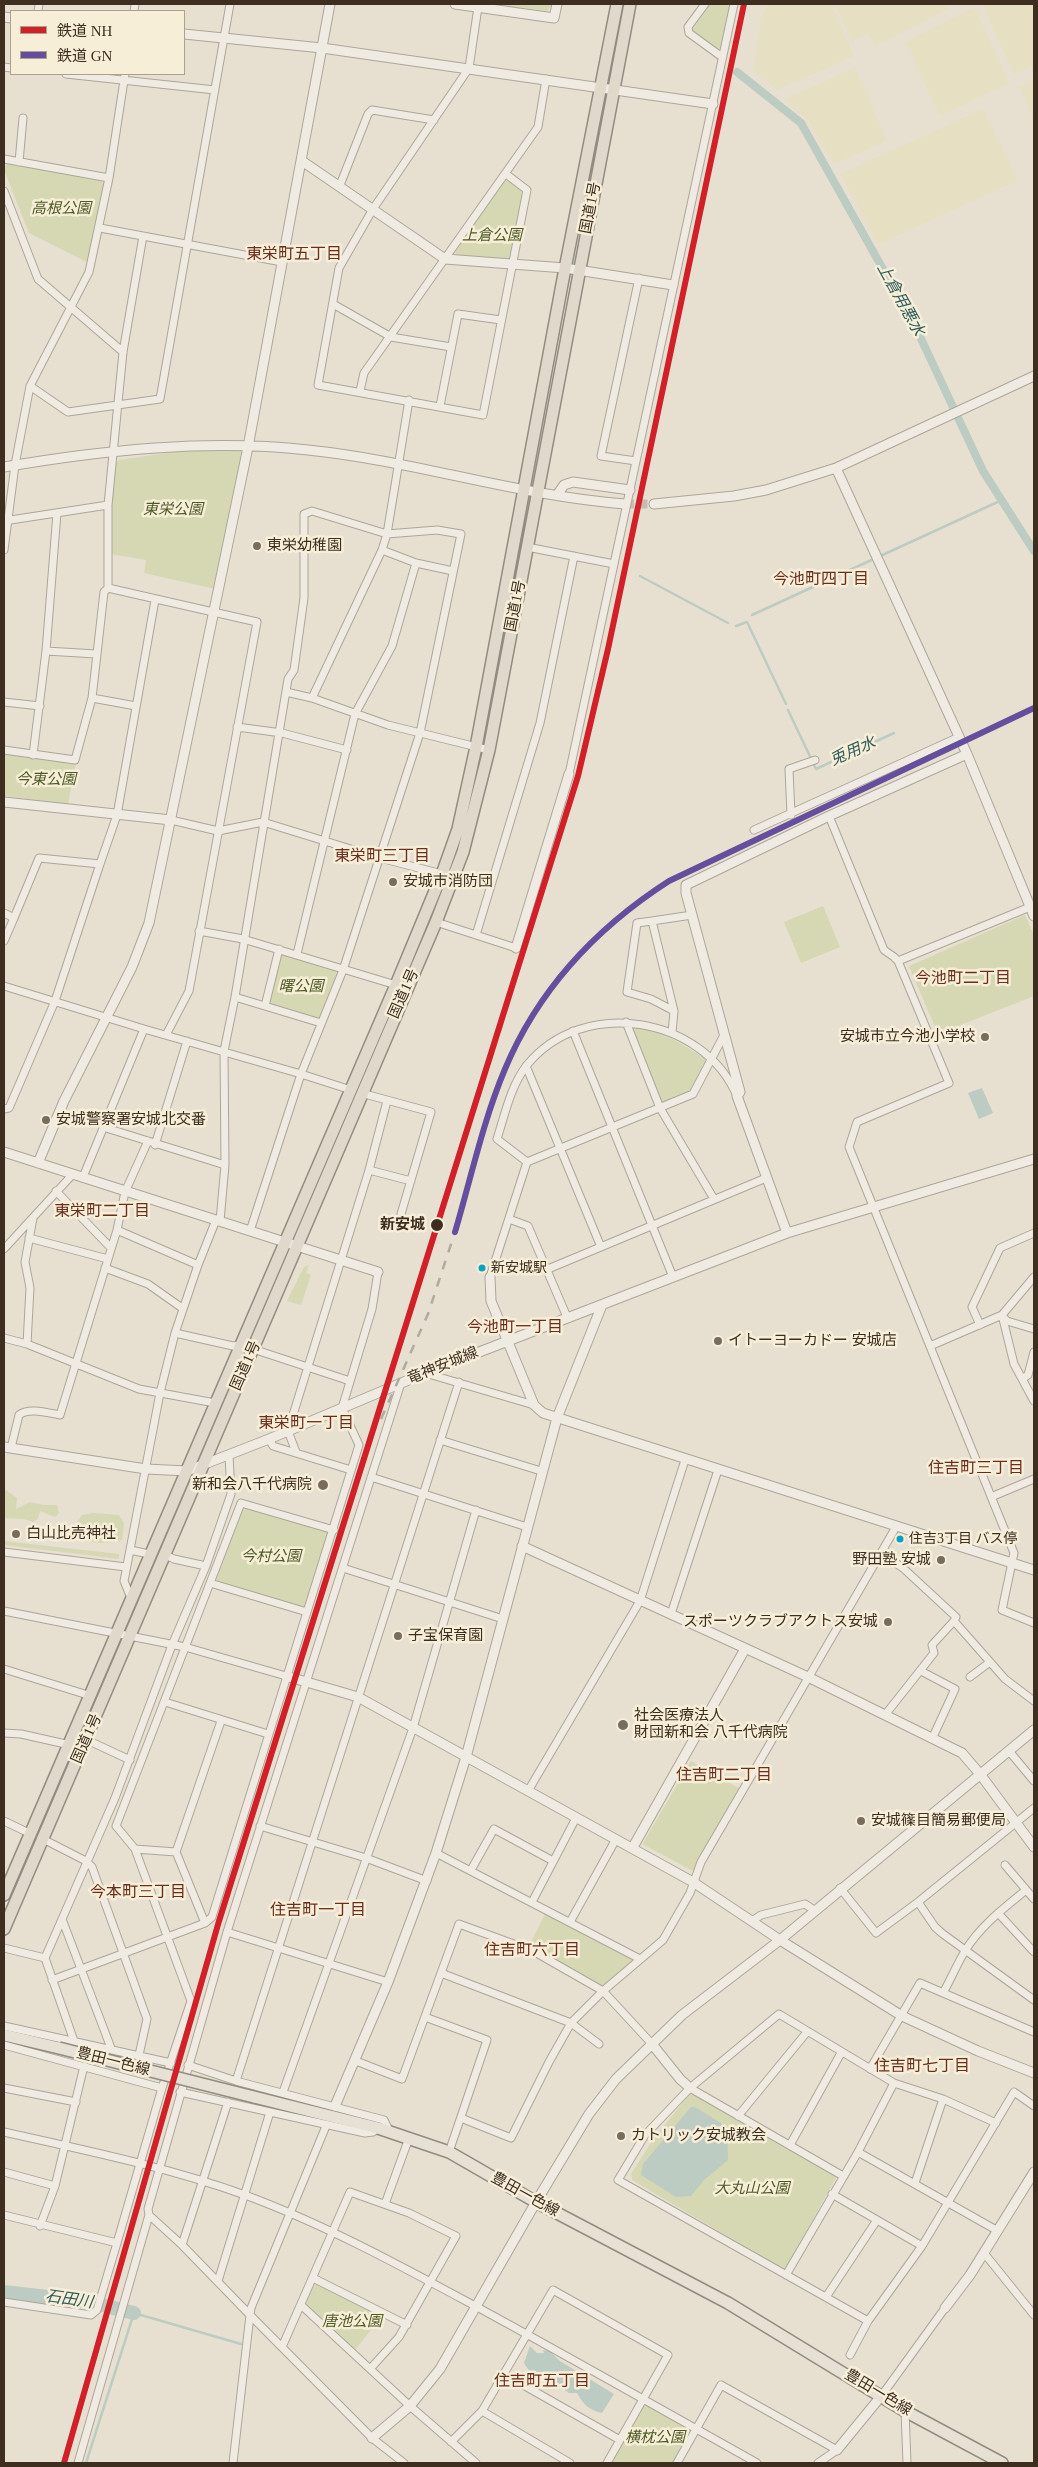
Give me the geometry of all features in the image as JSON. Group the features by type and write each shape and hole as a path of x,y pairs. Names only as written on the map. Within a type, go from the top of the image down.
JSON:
{"highway":[{"name":"国道1号","path":"4,1891 36,1836 87,1740 298,1246 396,985 442,874 458,829 476,747 565,268 602,88 617,4"},
{"name":"国道1号","path":"4,1929 70,1745 118,1634 131,1598 285,1241 436,922 463,852 488,750 630,4"}],"main road":[{"name":"豊田一色線","path":"4,2035 378,2128 449,2152 536,2202 728,2304 882,2395 905,2411 1002,2463"}],"street":[{"path":"30,386 68,412 160,400 230,4"},
{"path":"38,1163 64,1101 132,967 149,923 248,447 330,4"},
{"path":"455,4 554,18 557,4"},
{"path":"704,4 688,27 689,33 722,57"},
{"path":"436,922 516,948 569,774 734,4"},
{"path":"478,7 469,68 373,209 339,268 318,386 409,400 483,415 527,190 506,174"},
{"path":"185,34 322,48 713,104"},
{"path":"86,75 125,77 215,90"},
{"path":"4,550 5,520 30,386 89,272 100,228 125,77"},
{"path":"360,392 364,373 538,127 546,79"},
{"path":"340,186 368,114 372,110 434,120"},
{"path":"19,162 23,118"},
{"path":"4,159 109,178"},
{"path":"302,160 445,258 565,268 639,278 673,285"},
{"path":"4,192 38,279 123,352"},
{"path":"100,228 282,262"},
{"path":"4,750 75,760 92,698 104,592 108,588 108,505 123,352 143,236"},
{"path":"636,461 601,456 639,278"},
{"path":"333,304 391,337 452,347"},
{"path":"440,406 458,314 502,320"},
{"path":"654,504 742,494 775,487 836,468 1034,376"},
{"path":"312,698 382,550 387,534 409,400"},
{"path":"4,467 114,452 248,447 309,450 399,465 525,490 624,504"},
{"path":"836,468 967,754 1034,916"},
{"path":"557,495 564,485 573,482 630,490"},
{"path":"5,520 108,505"},
{"path":"131,1598 124,1581 160,1393 182,1308 198,1265 218,1221 225,1165 224,1051 235,997 243,938 288,679 294,670 304,598 304,514 312,511 387,534 437,530 461,534 420,733 343,970 301,1074 250,1231"},
{"path":"33,754 46,651 58,513"},
{"path":"527,546 614,564"},
{"path":"382,550 416,562 453,571"},
{"path":"476,935 540,722 574,556"},
{"path":"297,954 355,714 392,646 416,562"},
{"path":"108,588 257,622 189,991 166,1035"},
{"path":"4,1109 9,1108 55,1001 118,815 155,600"},
{"path":"46,651 96,654"},
{"path":"286,692 312,698 355,714 420,733 488,750"},
{"path":"92,698 136,706"},
{"path":"4,702 40,706"},
{"path":"237,728 278,734 347,750"},
{"path":"754,830 791,815 959,737"},
{"path":"736,1096 740,1092 692,915 686,885 829,816 967,754"},
{"path":"791,815 789,769 815,760"},
{"path":"4,802 170,820 218,831 263,822 324,839 380,858 442,874"},
{"path":"829,816 884,950 898,962 950,1083 857,1122 849,1147 1014,1553 1002,1610 1034,1624"},
{"path":"4,941 39,858 100,864"},
{"path":"898,962 1030,907"},
{"path":"4,914 14,918"},
{"path":"674,1011 650,999 628,992 637,923 692,915"},
{"path":"652,921 674,1011 672,1033"},
{"path":"199,930 243,938 396,985"},
{"path":"265,1006 279,949"},
{"path":"4,986 356,1092 431,1112 401,1214"},
{"path":"235,997 321,1023"},
{"path":"626,1022 660,1108 714,1199"},
{"path":"527,1162 497,1139 512,1095 526,1066 546,1046 573,1031 600,1023 626,1022 648,1025 672,1033 712,1060 736,1096 787,1233"},
{"path":"83,1177 144,1029"},
{"path":"573,1031 673,1277"},
{"path":"534,1405 491,1302 490,1277 527,1162 694,1094 724,1034"},
{"path":"155,1145 187,1041"},
{"path":"526,1066 601,1247"},
{"path":"296,1452 288,1431 306,1367 369,1170 387,1101"},
{"path":"103,1127 155,1145 225,1165"},
{"path":"7,1447 19,1415 22,1412 60,1415 108,1259 125,1192 148,1141"},
{"path":"4,1152 378,1272 372,1310 342,1408 359,1445 212,1917 205,1923 52,1980"},
{"name":"竜神安城線","path":"7,1447 146,1469 187,1471 269,1439 425,1373 787,1233 874,1205 1034,1159"},
{"path":"369,1170 411,1182"},
{"path":"4,1250 73,1174"},
{"path":"548,1269 766,1178"},
{"path":"56,1191 111,1248"},
{"path":"27,1344 30,1288 25,1262 33,1218"},
{"path":"509,1219 528,1226 548,1269 566,1318"},
{"path":"116,1230 198,1265"},
{"path":"980,1325 972,1307 1000,1248 1034,1233"},
{"path":"29,1238 108,1259"},
{"path":"105,1268 148,1284 182,1308"},
{"path":"930,1346 1002,1315 1034,1277"},
{"path":"335,2106 356,2061 388,1982 436,1853 466,1757 557,1418 602,1305"},
{"path":"1002,1315 1007,1321 1034,1329"},
{"path":"1002,1315 1014,1364 1034,1401"},
{"path":"175,1333 233,1346 240,1345"},
{"path":"4,1339 27,1344 132,1387 215,1403"},
{"path":"253,1349 350,1381"},
{"path":"1022,1379 1028,1374 1034,1352"},
{"path":"425,1373 534,1405 543,1413 557,1418 1034,1570"},
{"path":"236,2081 459,1382"},
{"path":"78,2463 149,2216 148,2210 180,2092 227,1932 401,1383"},
{"path":"269,1439 273,1446 351,1470"},
{"path":"440,1440 542,1471"},
{"path":"74,2041 45,1958 130,1760 172,1645 206,1566 231,1494 229,1455"},
{"path":"528,1791 640,1601 685,1460"},
{"path":"671,1614 718,1470"},
{"path":"371,1477 527,1527"},
{"path":"991,1497 1034,1479"},
{"path":"4,2302 91,2315 97,2310 131,2190 141,2165 162,2088 190,2001 135,1849 116,1826 241,1503 334,1530"},
{"path":"283,2092 413,1728 476,1510"},
{"path":"461,2118 511,2138 571,2023 603,1990 663,1940 690,1893 701,1862 896,1527"},
{"path":"522,1546 808,1677 962,1753 980,1774 1034,1847"},
{"path":"130,1550 150,1554"},
{"path":"4,1552 126,1567"},
{"path":"881,1553 904,1568 956,1617 932,1645 934,1653 921,1671 885,1715"},
{"path":"165,1555 174,1559 206,1566"},
{"path":"343,1568 503,1619"},
{"path":"210,1583 306,1612"},
{"path":"4,1611 186,1648 358,1697 693,1882 780,1940 902,2016 978,2051 1034,2073"},
{"path":"954,1621 1005,1679 1034,1701"},
{"path":"632,1848 745,1649"},
{"path":"970,1677 990,1662"},
{"path":"4,1669 91,1696"},
{"path":"921,1671 954,1689 932,1738"},
{"path":"164,1702 268,1734"},
{"path":"205,1923 176,1852 222,1721"},
{"path":"372,2438 410,2406 440,2369 589,2114 616,2079 690,2009 780,1940 840,1888 1034,1730"},
{"path":"4,1733 21,1734 70,1745"},
{"path":"87,1740 130,1760"},
{"path":"1009,1751 1034,1781"},
{"path":"840,1888 876,1933 1017,1824 1034,1808"},
{"path":"532,1902 576,1818"},
{"path":"4,1821 86,1861 92,1867 147,2019 139,2055"},
{"path":"260,1826 366,1858 426,1881"},
{"path":"471,1870 494,1829 553,1861"},
{"path":"570,1922 616,1839"},
{"path":"135,1849 176,1852"},
{"path":"436,1853 640,1959"},
{"path":"1005,1865 1034,1899"},
{"path":"943,1993 966,1950 998,1913 1026,1890"},
{"path":"918,1902 935,1927 1034,2000"},
{"path":"752,1921 761,1915 805,1904 814,1910"},
{"path":"998,1913 1034,1952"},
{"path":"62,1919 111,2048"},
{"path":"356,2061 402,2080 459,1924 533,1951 603,1990 652,2044 680,2079 690,2088 843,2176"},
{"path":"227,1932 388,1982"},
{"path":"4,1948 45,1958"},
{"path":"441,1973 571,2023 600,2044"},
{"path":"870,2069 920,1983 1034,2032"},
{"path":"868,2321 618,2180 645,2135 690,2088 779,2014 841,2053 894,2083 943,2099 996,2123"},
{"path":"425,2016 487,2040 449,2152"},
{"path":"4,2026 111,2048 171,2063"},
{"path":"738,2116 807,2032"},
{"path":"4,2045 162,2088"},
{"path":"790,2145 841,2053"},
{"path":"40,2226 55,2186 84,2066"},
{"path":"188,2066 236,2081 384,2120 390,2132"},
{"path":"786,2275 858,2152 894,2083"},
{"path":"4,2088 76,2102"},
{"path":"180,2092 326,2126 365,2133 373,2132 378,2128"},
{"path":"850,2355 868,2321 922,2246 949,2203 1014,2092 1034,2106"},
{"path":"915,2182 943,2099"},
{"path":"182,2245 228,2102"},
{"path":"218,2281 270,2112"},
{"path":"233,2463 251,2308 326,2126"},
{"path":"4,2132 66,2145 160,2170 244,2195 290,2213 333,2232 431,2281 527,2332 757,2463"},
{"path":"385,2204 409,2138"},
{"path":"858,2152 915,2182 998,2231"},
{"path":"4,2172 55,2186"},
{"path":"818,2463 836,2450 882,2395 984,2253 1034,2172"},
{"path":"282,2348 302,2306 350,2192 385,2204 456,2236 399,2338 370,2369"},
{"path":"832,2194 922,2246"},
{"path":"4,2215 40,2226 117,2243"},
{"path":"149,2216 182,2245 372,2438 404,2463"},
{"path":"826,2297 877,2220"},
{"path":"984,2253 1034,2315"},
{"path":"314,2278 407,2325"},
{"path":"451,2442 482,2411 553,2290 668,2355 607,2463"},
{"path":"302,2306 410,2406 476,2463"},
{"path":"504,2374 620,2440"},
{"path":"677,2463 695,2428 722,2385 836,2450"},
{"path":"482,2411 570,2463"},
{"path":"905,2411 907,2463"}],"shaded area":[{"path":"777,4 831,4 854,56 777,90 753,70 763,10"},
{"path":"835,4 947,4 948,9 875,46 868,33 852,41"},
{"path":"1034,4 1034,65 1014,75 983,5"},
{"path":"975,7 1009,83 940,116 906,42"},
{"path":"855,67 887,141 834,164 808,120 784,100"},
{"path":"1034,79 1034,119 1019,87"},
{"path":"983,109 1018,180 879,244 840,174"},
{"path":"982,1088 993,1113 979,1119 968,1093"},
{"path":"691,2107 695,2107 727,2127 728,2160 704,2180 691,2196 676,2197 641,2175 643,2164"},
{"path":"530,2346 537,2353 544,2353 543,2350 549,2351 560,2361 614,2394 602,2413 594,2411 587,2406 577,2393 569,2393 528,2369 524,2363"}],"green space":[{"path":"493,4 552,4 547,11"},
{"path":"710,4 731,4 721,48 715,49 694,33 693,29"},
{"name":"高根公園","path":"7,162 100,180 104,184 89,263 29,233 4,170"},
{"name":"上倉公園","path":"508,180 522,190 523,193 511,257 508,260 457,256 455,250 504,181"},
{"name":"東栄公園","path":"245,449 215,589 144,573 146,560 111,554 111,506 116,462 181,451"},
{"name":"今東公園","path":"4,754 76,763 68,804 4,796"},
{"path":"823,906 840,947 801,963 784,922"},
{"path":"1025,915 1034,935 1034,996 938,1034 909,966"},
{"name":"曙公園","path":"283,953 335,970 337,973 319,1017 316,1019 270,1004 268,1001 279,955"},
{"path":"633,1026 662,1034 704,1058 706,1062 690,1092 663,1103 659,1101 630,1029"},
{"path":"309,1265 306,1273 311,1275 301,1305 287,1301 304,1267"},
{"path":"6,1490 17,1498 16,1509 30,1502 57,1505 59,1513 55,1517 40,1511 38,1519 33,1522 24,1519 4,1518 4,1491"},
{"name":"今村公園","path":"247,1508 327,1532 329,1535 306,1606 302,1607 217,1582 216,1578 240,1512"},
{"path":"93,1513 119,1515 124,1523 122,1540 109,1542 91,1541 74,1532 75,1526 82,1515"},
{"path":"4,1541 119,1554 119,1559 4,1545"},
{"path":"691,1761 740,1789 693,1871 643,1843"},
{"path":"546,1912 636,1960 602,1988 529,1946"},
{"name":"大丸山公園","path":"694,2093 837,2176 786,2268 783,2269 632,2180 631,2174 654,2138 689,2095"},
{"name":"唐池公園","path":"317,2284 382,2316 355,2350 307,2306 306,2302 314,2285"},
{"name":"横枕公園","path":"648,2405 690,2428 691,2432 672,2463 611,2463 644,2406"}],"waterway":[{"name":"上倉用悪水","path":"737,72 801,123 916,328 983,471 1034,551"},
{"path":"752,615 1002,500"},
{"name":"兎用水","path":"640,576 728,623"},
{"name":"兎用水","path":"736,626 747,622 786,704"},
{"name":"兎用水","path":"788,710 816,769 894,733"},
{"name":"石田川","path":"4,2292 90,2302 134,2313"},
{"path":"86,2463 134,2313 241,2344"}],"tunnel":[{"path":"625,504 654,504"}],"railway":[{"path":"381,1419 428,1314 455,1232"}],"rail line":[{"name":"NH","path":"64,2463 219,1921 578,776 608,649 744,4"},
{"name":"GN","path":"455,1232 490,1109 505,1069 519,1040 535,1012 572,962 617,919 669,881 1034,708"}],"place":[{"name":"東栄幼稚園","path":"257,546"},
{"name":"安城市消防団","path":"393,882"},
{"name":"安城市立今池小学校","path":"985,1037"},
{"name":"安城警察署安城北交番","path":"46,1120"},
{"name":"新安城","path":"437,1225"},
{"name":"新安城駅","path":"482,1268"},
{"name":"イトーヨーカドー 安城店","path":"718,1341"},
{"name":"新和会八千代病院","path":"323,1485"},
{"name":"白山比売神社","path":"16,1534"},
{"name":"住吉3丁目 バス停","path":"900,1539"},
{"name":"野田塾 安城","path":"941,1560"},
{"name":"スポーツクラブアクトス安城","path":"888,1622"},
{"name":"子宝保育園","path":"398,1636"},
{"name":"社会医療法人 財団新和会 八千代病院","path":"623,1725"},
{"name":"安城篠目簡易郵便局","path":"861,1821"},
{"name":"カトリック安城教会","path":"621,2136"}],"district":[{"name":"東栄町五丁目","path":"294,255"},
{"name":"今池町四丁目","path":"821,580"},
{"name":"東栄町三丁目","path":"382,857"},
{"name":"今池町二丁目","path":"963,979"},
{"name":"東栄町二丁目","path":"102,1212"},
{"name":"今池町一丁目","path":"515,1328"},
{"name":"東栄町一丁目","path":"306,1424"},
{"name":"住吉町三丁目","path":"976,1469"},
{"name":"住吉町二丁目","path":"724,1776"},
{"name":"今本町三丁目","path":"138,1893"},
{"name":"住吉町一丁目","path":"318,1911"},
{"name":"住吉町六丁目","path":"532,1951"},
{"name":"住吉町七丁目","path":"922,2067"},
{"name":"住吉町五丁目","path":"542,2382"}]}
